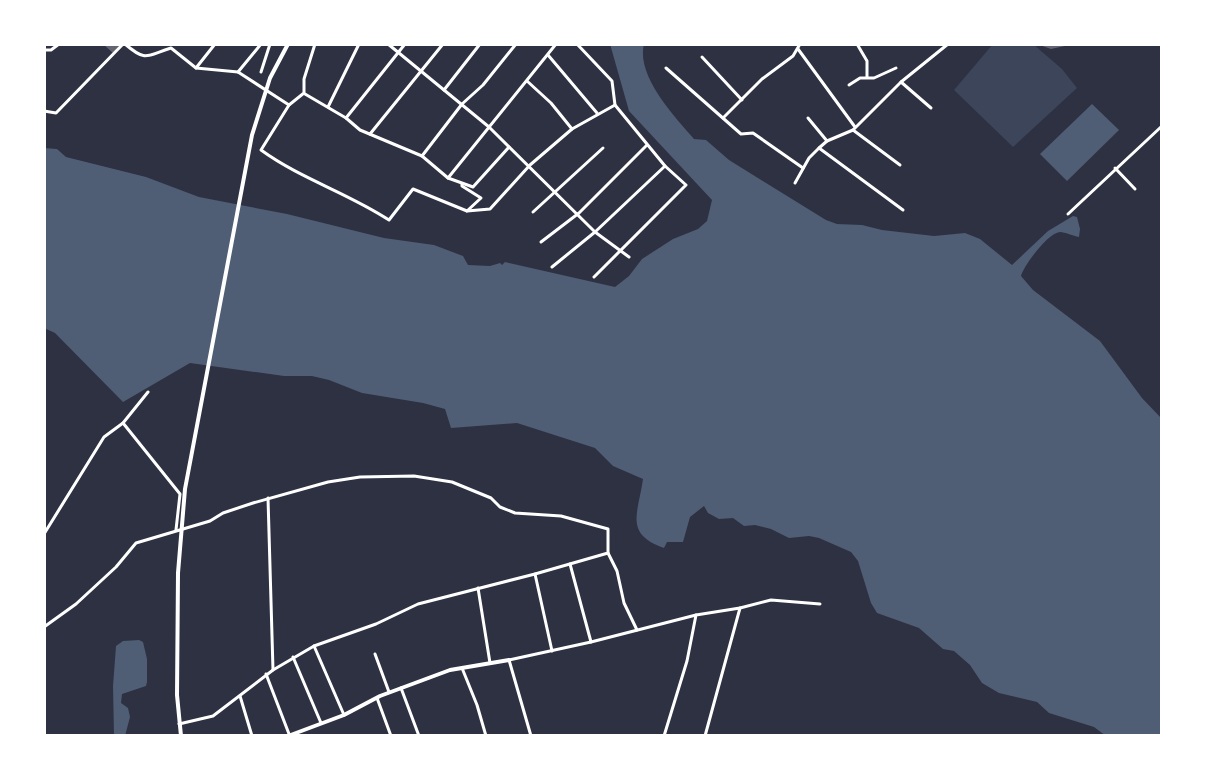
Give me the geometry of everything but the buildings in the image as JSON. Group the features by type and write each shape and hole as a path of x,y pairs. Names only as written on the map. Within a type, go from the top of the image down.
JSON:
{"main road":[{"path":"181,736 178,610 185,489 247,158 270,78 288,44"},
{"path":"288,736 344,715 389,692 462,668 509,660"}],"street":[{"path":"44,50 51,50 59,44"},
{"path":"44,111 56,113 124,44 143,57 152,57 171,44"},
{"path":"196,68 215,44"},
{"path":"238,72 261,44"},
{"path":"304,93 304,79 315,44"},
{"path":"328,107 359,44"},
{"path":"388,44 489,127 595,232 629,257"},
{"path":"346,118 405,44"},
{"path":"370,134 443,44"},
{"path":"444,90 480,44"},
{"path":"422,156 462,104 483,85 516,44"},
{"path":"448,178 556,44"},
{"path":"577,44 612,81 615,105 665,166 686,185 594,277"},
{"path":"857,44 867,61 867,77"},
{"path":"261,72 272,45"},
{"path":"795,183 819,148 854,129 901,82 945,45"},
{"path":"723,118 762,79 788,61 799,46 854,129 900,165"},
{"path":"167,48 175,50 196,68 238,72 289,105"},
{"path":"548,55 599,114"},
{"path":"702,57 742,100"},
{"path":"666,68 741,134 753,133 803,168"},
{"path":"849,85 896,68"},
{"path":"527,81 551,103 572,129"},
{"path":"901,82 931,108"},
{"path":"304,93 289,105 261,150 294,172 370,207 389,220 413,189 467,211 490,209 530,165 572,129 615,105"},
{"path":"304,93 360,130 422,156 448,178 473,187 509,147"},
{"path":"808,118 827,141"},
{"path":"1068,214 1162,126"},
{"path":"541,242 579,213 648,144"},
{"path":"533,212 603,148"},
{"path":"819,148 903,210"},
{"path":"552,267 595,232 665,166"},
{"path":"1115,168 1135,189"},
{"path":"462,184 481,198 467,211"},
{"path":"44,534 104,437 123,423 148,392"},
{"path":"123,423 180,494 176,530"},
{"path":"44,627 76,604 110,573 136,543 210,521 223,513 268,498 328,482 360,477 414,476 452,482 491,498 500,507 515,513 561,516 608,529 608,553 617,571 624,603 637,630"},
{"path":"268,498 273,670"},
{"path":"179,724 213,716 266,674 314,646 376,624 418,604 608,553"},
{"path":"570,564 591,642"},
{"path":"535,574 552,651"},
{"path":"478,588 490,663"},
{"path":"531,736 509,660 771,600 820,604"},
{"path":"705,736 740,608"},
{"path":"664,736 687,661 696,615"},
{"path":"314,646 344,715"},
{"path":"375,654 389,692"},
{"path":"293,657 321,723"},
{"path":"462,668 486,736"},
{"path":"266,674 288,736"},
{"path":"401,688 419,736"},
{"path":"240,696 252,736"},
{"path":"377,698 391,736"}],"shaded area":[{"path":"610,44 644,44 643,56 651,82 694,139 706,140 729,160 826,220 934,236 965,233 980,239 1012,265 1048,231 1073,216 1077,217 1079,237 1060,232 1049,238 1037,250 1021,276 1033,290 1100,341 1142,398 1162,419 1162,736 1106,736 1094,727 1049,713 1037,702 999,693 982,683 970,665 954,651 943,649 919,628 877,613 858,561 851,552 819,538 789,538 771,529 744,526 733,518 719,519 708,513 704,506 690,517 683,542 667,542 664,548 651,542 638,529 637,513 643,479 613,466 595,448 517,423 451,428 445,409 362,393 312,376 284,376 190,363 123,402 55,333 44,328 44,148 57,149 66,157 146,177 199,197 287,214 384,238 434,245 463,256 468,265 490,266 505,262 615,287 629,276 642,259 707,221 712,200 629,111"},
{"path":"993,44 1033,44 1062,69 1077,88 1013,147 954,90"},
{"path":"1092,104 1119,130 1067,181 1040,154"},
{"path":"123,641 143,642 147,659 146,686 122,694 121,703 128,708 130,717 125,736 114,736 116,646"}]}
